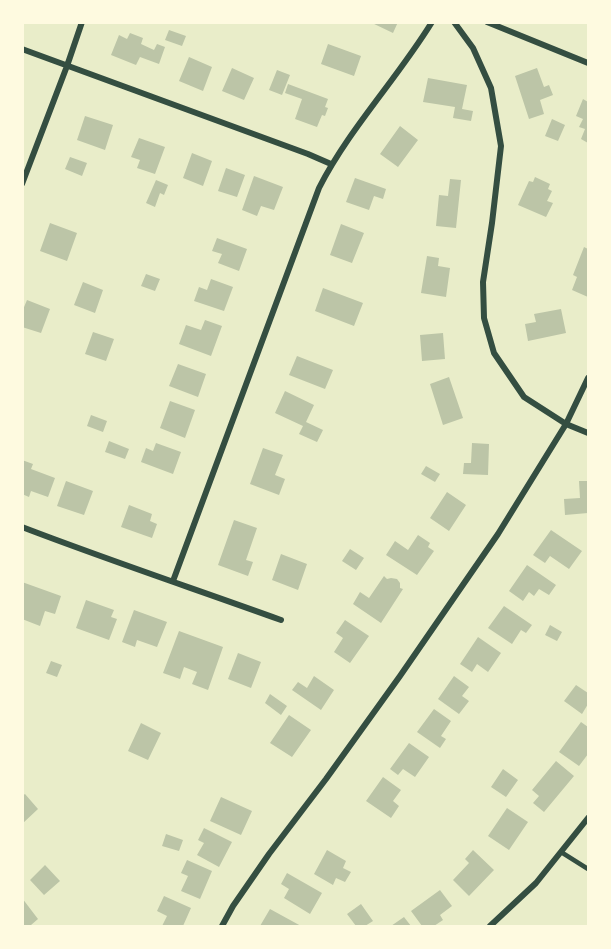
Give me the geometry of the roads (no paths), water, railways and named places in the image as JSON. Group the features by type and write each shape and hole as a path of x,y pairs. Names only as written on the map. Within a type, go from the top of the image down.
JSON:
{"street":[{"path":"22,184 68,66 82,22"},
{"path":"173,581 319,188 331,164 403,66 432,22"},
{"path":"454,22 473,48 491,88 501,146 483,282 484,318 494,353 524,397 566,424 588,433"},
{"path":"487,22 588,63"},
{"path":"22,49 331,164"},
{"path":"222,927 233,906 269,854 400,676 498,534 566,424 588,378"},
{"path":"22,527 91,554 281,620"},
{"path":"490,927 536,883 588,818"}],"lane":[{"path":"561,852 588,869"}]}
